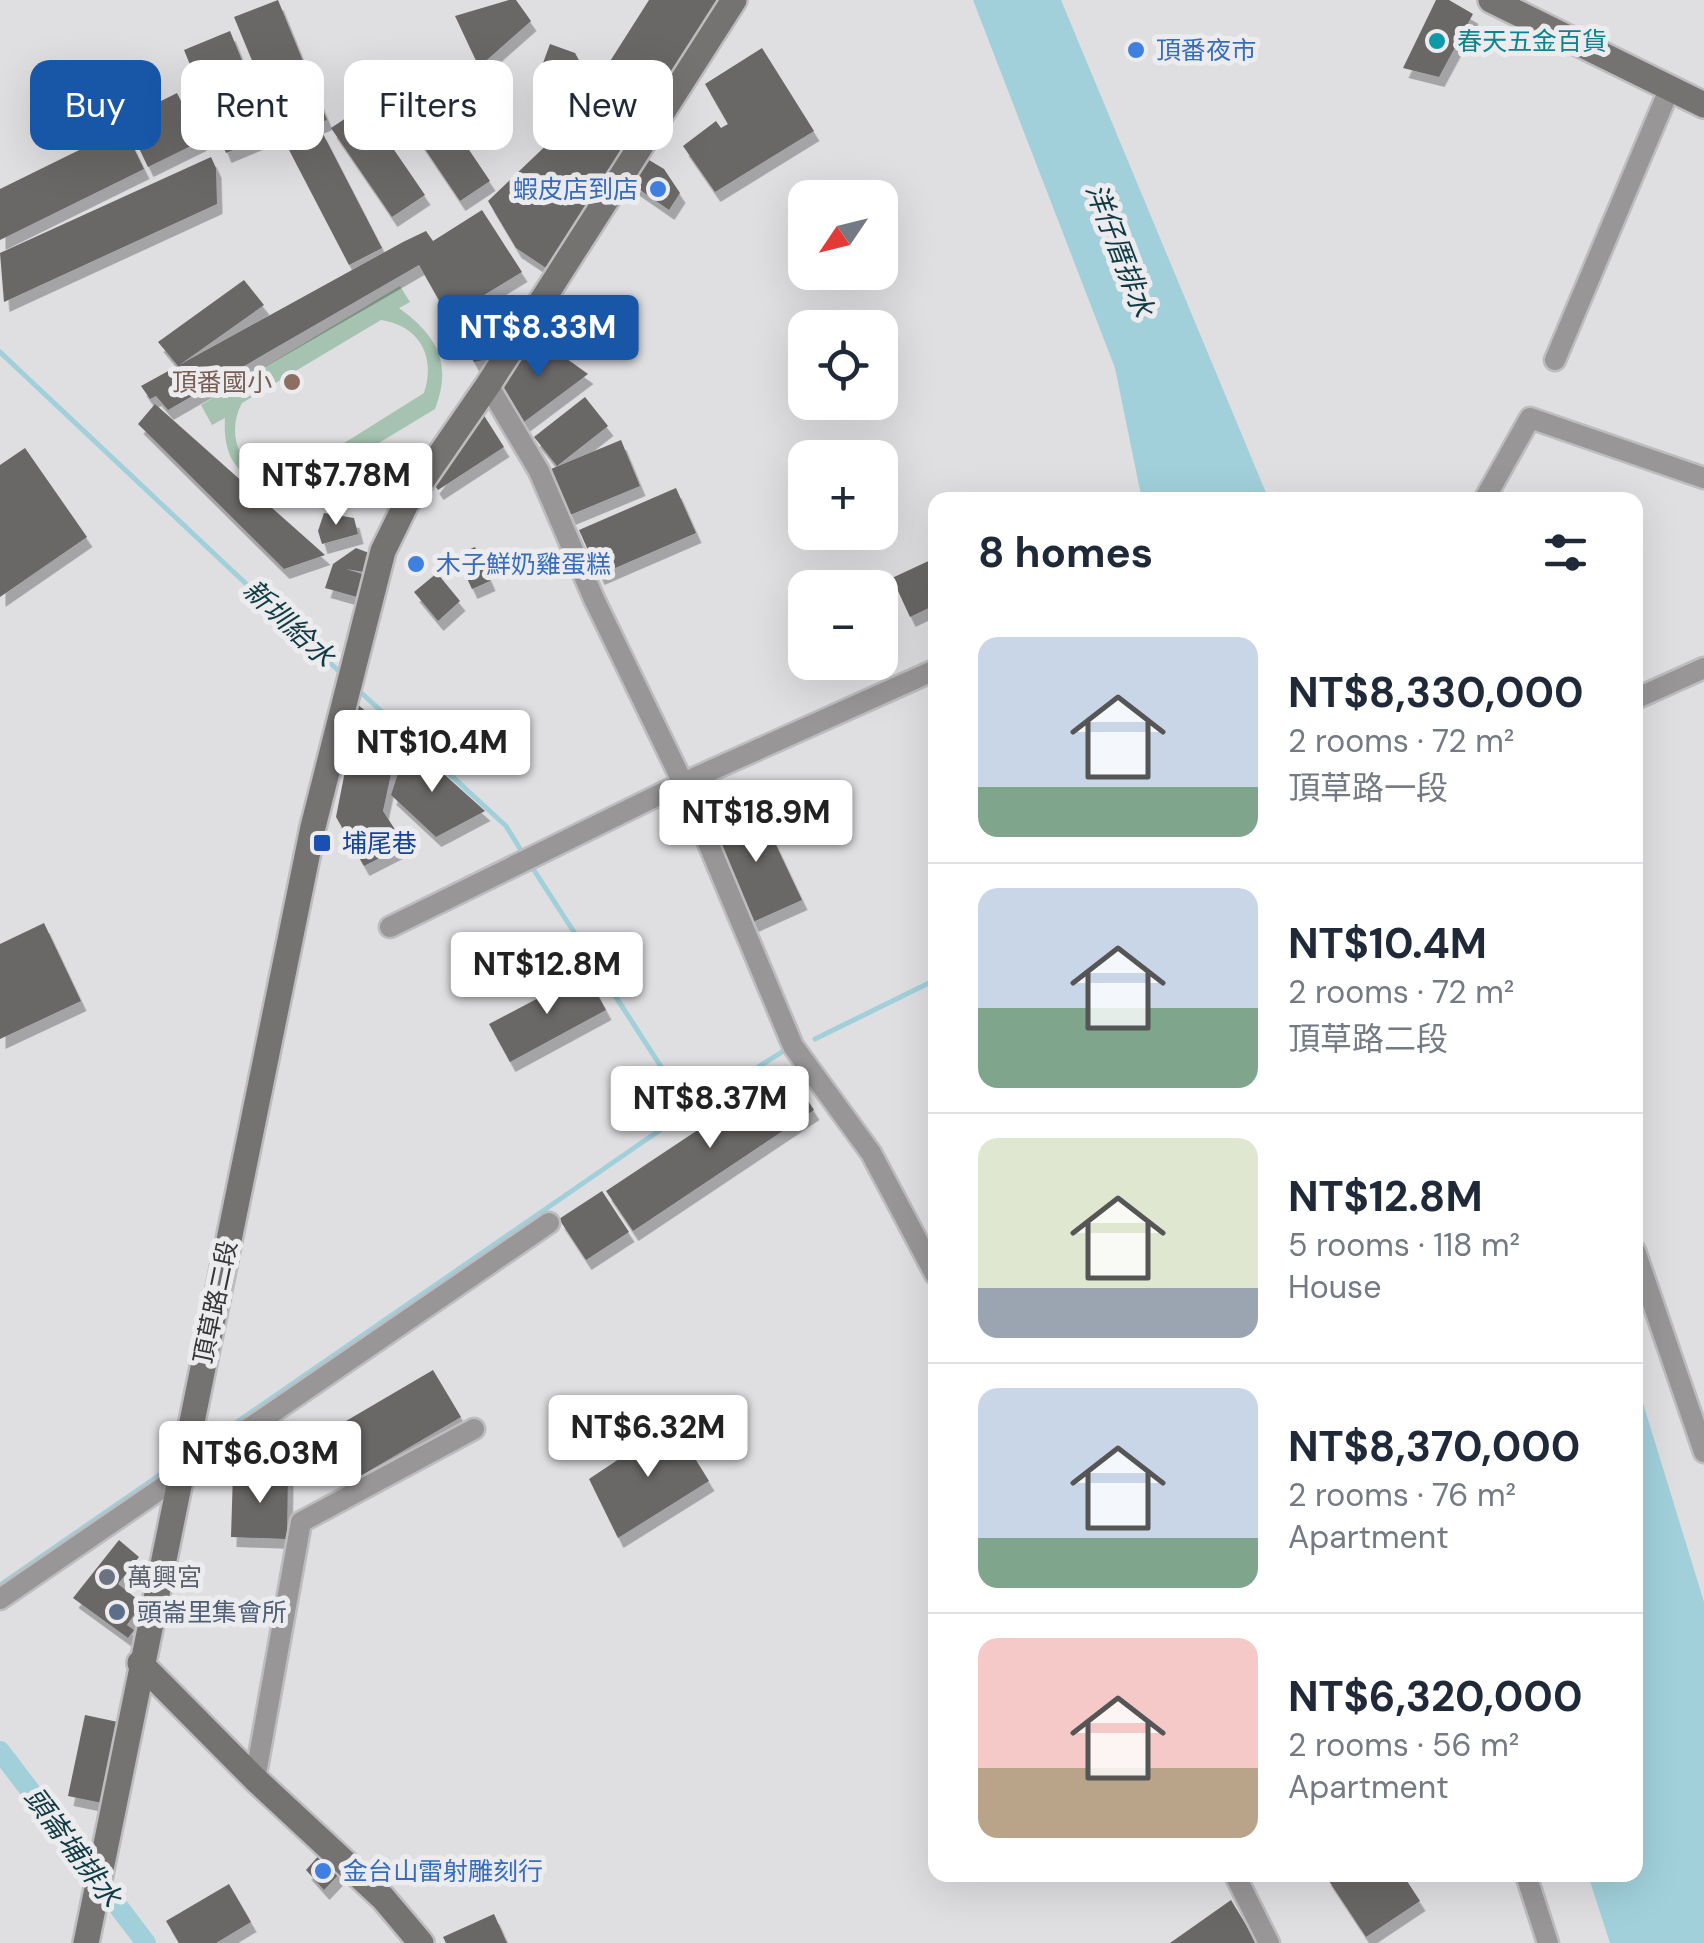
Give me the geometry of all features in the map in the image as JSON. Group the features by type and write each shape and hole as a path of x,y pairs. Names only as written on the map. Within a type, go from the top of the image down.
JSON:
{"street":[{"name":"頂草路二段","path":"86,1943 313,827 352,664 394,526 734,0"},
{"path":"1491,0 1704,105"},
{"path":"1555,360 1669,90"},
{"path":"488,385 538,470 594,599 683,784 792,1046 871,1153 928,1261"},
{"path":"1488,492 1530,418 1704,478"},
{"path":"1643,696 1704,668"},
{"path":"390,928 683,784 928,673"},
{"path":"0,1599 549,1222"},
{"path":"1643,1274 1704,1452"},
{"path":"255,1779 302,1522 474,1428"},
{"path":"140,1663 255,1779 384,1898 421,1943"},
{"path":"1238,1882 1269,1943"},
{"path":"1528,1882 1548,1943"}],"green space":[{"path":"400,286 410,302 399,308 431,339 441,364 435,409 291,496 240,470 228,449 225,418 212,425 201,405","holes":["381,320 395,323 422,345 428,367 424,393 290,477 275,478 251,467 242,457 235,431 242,403"]}],"water":[{"name":"洋仔厝排水","path":"973,0 1061,0 1266,492 1140,492 1115,368"},
{"path":"1643,1403 1704,1602 1704,1943 1610,1943 1590,1882 1643,1882"}],"building":[{"path":"278,0 302,60 252,60 234,17"},
{"path":"516,0 531,21 487,60 476,60 455,16"},
{"path":"649,0 719,0 673,72 673,60 611,60"},
{"name":"春天五金百貨","path":"1436,0 1449,0 1473,14 1439,77 1403,68"},
{"path":"230,31 242,60 188,60 184,50"},
{"path":"550,44 575,53 579,60 544,60"},
{"path":"762,48 814,131 715,192 683,146 716,121 721,128 728,124 705,84"},
{"path":"177,93 181,101 183,150 148,167 140,150 161,150 161,101"},
{"path":"344,119 344,147 331,128"},
{"path":"324,136 382,248 349,265 289,150 324,150"},
{"path":"79,150 135,150 144,169 0,240 0,189"},
{"path":"346,150 394,150 425,195 392,217"},
{"path":"426,150 469,150 490,181 460,201"},
{"path":"541,150 623,150 546,268 516,248 488,201"},
{"path":"211,157 216,168 217,204 4,302 0,253"},
{"name":"蝦皮店到店","path":"649,160 664,169 680,193 669,210 633,185"},
{"path":"482,210 522,272 471,303 496,343 488,359 474,362 419,265 168,410 156,396 150,399 141,386 403,242 426,231 433,241"},
{"path":"244,280 264,305 178,366 158,342"},
{"path":"535,336 588,374 520,425 498,393"},
{"path":"585,397 608,426 557,466 534,437"},
{"path":"155,404 325,555 284,569 138,424"},
{"path":"483,414 504,447 438,490 434,484"},
{"path":"621,440 640,486 570,515 551,469"},
{"path":"25,448 87,537 0,597 0,465"},
{"path":"676,488 696,533 599,575 579,530"},
{"path":"324,513 354,518 358,534 322,544 318,531"},
{"path":"475,547 490,581 472,589 456,555"},
{"path":"356,548 369,553 364,572 346,569 372,577 364,599 325,588 333,564"},
{"path":"928,561 928,608 910,617 898,591 898,575"},
{"path":"437,573 460,601 438,621 414,592"},
{"path":"358,705 399,737 383,811 405,845 364,866 336,817"},
{"path":"408,742 485,811 436,837 391,795"},
{"path":"758,807 802,900 753,922 710,829"},
{"path":"44,923 81,1001 0,1039 0,944"},
{"path":"586,973 606,1010 510,1062 489,1024"},
{"path":"788,1070 814,1110 633,1231 606,1191"},
{"path":"602,1191 629,1232 586,1260 559,1219"},
{"path":"433,1370 461,1417 357,1478 329,1431"},
{"path":"673,1423 709,1481 618,1538 589,1479"},
{"path":"233,1472 288,1474 287,1539 231,1537"},
{"name":"萬興宮","path":"119,1540 139,1557 118,1584 142,1603 127,1625 134,1630 128,1638 73,1598"},
{"path":"85,1715 118,1722 102,1803 68,1796"},
{"name":"金台山雷射雕刻行","path":"321,1853 341,1872 324,1890 306,1870"},
{"path":"1330,1882 1408,1882 1420,1901 1366,1937"},
{"path":"229,1884 251,1922 216,1943 179,1943 166,1921"},
{"path":"1231,1900 1257,1943 1170,1943"},
{"path":"494,1914 507,1943 446,1943 443,1937"}],"waterway":[{"name":"新圳給水","path":"0,352 344,676"},
{"name":"新圳給水","path":"355,687 506,826 524,855"},
{"name":"新圳給水","path":"530,864 689,1110"},
{"path":"815,1039 928,983"},
{"path":"195,1451 689,1110 790,1047"},
{"path":"0,1585 174,1465"},
{"name":"頭崙埔排水","path":"0,1751 146,1943"}],"place":[{"name":"春天五金百貨","path":"1437,41"},
{"name":"頂番夜市","path":"1136,50"},
{"name":"蝦皮店到店","path":"658,189"},
{"name":"頂番國小","path":"292,382"},
{"name":"木子鮮奶雞蛋糕","path":"416,564"},
{"name":"埔尾巷","path":"322,843"},
{"name":"萬興宮","path":"107,1577"},
{"name":"頭崙里集會所","path":"117,1612"},
{"name":"金台山雷射雕刻行","path":"323,1871"}]}
